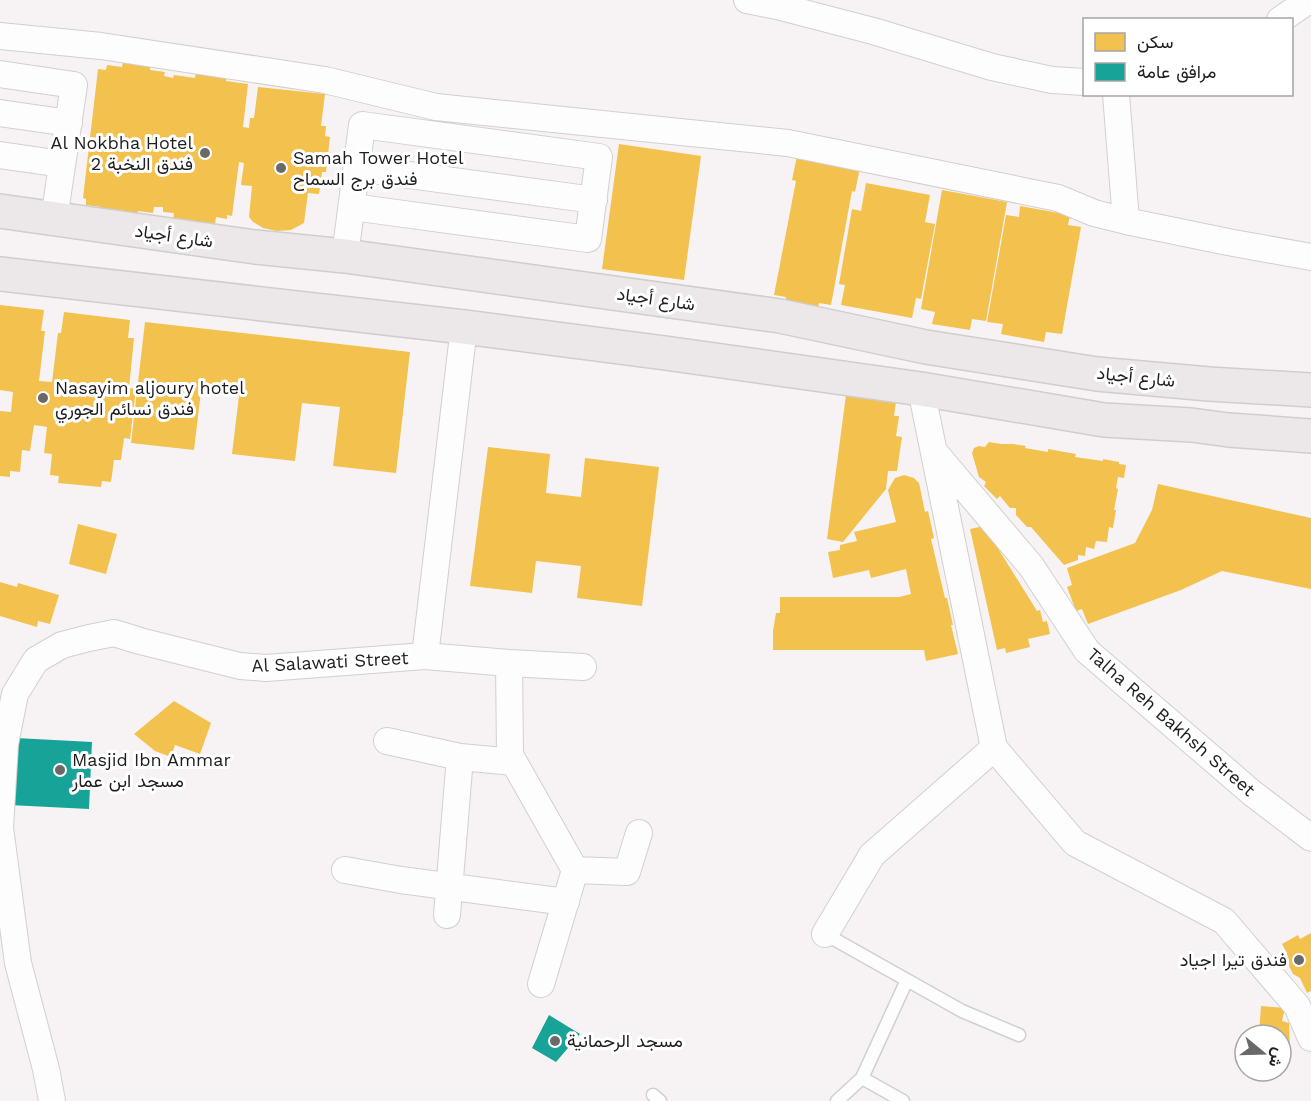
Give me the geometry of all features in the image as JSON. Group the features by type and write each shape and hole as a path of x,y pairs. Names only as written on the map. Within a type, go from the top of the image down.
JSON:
{"main road":[{"name":"شارع أجياد","path":"0,212 255,247 345,256 780,316 926,347 1097,374 1311,390"},
{"path":"0,274 464,327 677,354 921,389 1104,420 1311,436"}],"street":[{"path":"747,0 873,31 992,67 1052,80 1083,82"},
{"path":"1283,18 1309,0"},
{"path":"0,36 100,46 325,80 436,106 788,143 1058,198 1094,213 1126,221 1311,257"},
{"path":"0,74 74,85 54,219"},
{"path":"1116,96 1126,221"},
{"path":"0,113 69,123"},
{"path":"345,256 362,125 599,157 588,239 352,207"},
{"path":"0,155 62,164"},
{"path":"357,168 594,200"},
{"path":"424,656 464,327"},
{"path":"921,389 994,748 1076,843 1224,921 1297,1006 1311,1038"},
{"name":"Talha Reh Bakhsh Street","path":"933,451 1031,566 1087,651 1252,793 1311,838"},
{"name":"Al Salawati Street","path":"52,1101 46,1069 18,963 0,828 5,744 15,694 36,660 62,645 114,633 240,666 266,668 424,656 583,667"},
{"path":"509,663 510,755 575,870 542,984"},
{"path":"387,741 460,757 514,762"},
{"path":"825,934 872,855 994,748"},
{"path":"447,915 460,757"},
{"path":"575,870 627,872 639,833"},
{"path":"345,870 401,880 566,902"}],"lane":[{"path":"825,934 962,1011 1019,1035"},
{"path":"837,1101 862,1078 907,980"},
{"path":"862,1078 903,1101"}],"building: سكن":[{"path":"123,62 150,65 150,70 165,72 164,76 173,78 174,75 195,78 196,71 227,74 226,81 248,84 243,127 249,128 250,118 254,118 258,87 325,94 321,126 326,126 325,136 330,137 326,172 322,172 319,194 308,193 304,223 291,230 277,231 263,228 253,222 249,217 252,186 241,185 244,163 239,162 232,216 227,215 227,219 216,217 215,224 173,219 174,213 163,212 163,207 154,207 153,213 138,211 137,216 100,212 101,207 86,205 86,199 83,198 98,69 106,70 107,65 122,67"},
{"path":"619,144 701,156 684,280 602,269"},
{"path":"797,156 860,168 855,192 852,191 831,305 819,303 818,308 785,302 786,297 774,295 796,181 792,180"},
{"path":"866,183 930,195 925,222 935,224 921,299 916,298 912,318 841,305 845,285 839,284 852,209 861,211"},
{"path":"942,190 1007,202 986,321 972,319 970,330 932,324 935,312 921,309"},
{"path":"1020,206 1070,215 1068,225 1081,227 1062,334 1046,332 1044,342 1001,334 1003,324 987,322 1006,215 1019,217"},
{"path":"0,305 44,310 41,331 45,331 39,381 52,382 58,333 61,333 64,312 130,320 128,338 134,338 129,388 136,389 130,439 124,438 121,460 114,460 111,482 102,481 101,487 58,483 59,476 50,475 52,454 44,453 47,427 34,425 30,451 22,450 20,472 10,471 10,477 0,476 0,411 11,412 13,392 0,390"},
{"path":"145,322 410,352 396,473 333,466 340,407 302,403 295,461 232,454 239,396 201,391 194,450 131,443"},
{"path":"846,395 896,402 894,416 899,416 896,436 902,437 897,471 888,471 886,489 843,542 827,539"},
{"path":"989,442 1026,446 1025,448 1048,452 1048,449 1076,454 1075,457 1103,461 1103,459 1126,465 1124,478 1118,477 1113,528 1109,527 1107,542 1096,541 1094,549 1086,547 1085,556 1078,555 1078,560 1064,565 1031,527 1027,527 1016,515 1016,508 1010,508 1000,496 997,499 984,486 986,482 979,477 972,453 974,448 985,447"},
{"path":"488,447 550,454 546,493 581,497 585,458 659,467 642,606 577,598 581,566 536,561 532,593 470,586"},
{"path":"904,475 914,478 919,483 925,512 928,511 934,538 931,539 945,598 947,598 958,654 926,661 924,650 773,650 773,631 776,613 780,613 780,597 899,597 911,594 906,569 871,578 869,570 833,578 828,552 840,550 840,545 857,541 854,532 896,522 888,490 895,478"},
{"path":"1158,484 1311,518 1311,589 1222,571 1181,590 1088,624 1082,609 1076,611 1067,587 1072,585 1067,568 1135,543 1152,510"},
{"path":"78,524 117,534 106,574 69,564"},
{"path":"984,526 1037,611 1040,610 1043,622 1047,621 1050,634 1028,639 1030,647 1006,653 1005,648 997,650 970,529"},
{"path":"0,582 17,587 18,583 59,595 50,624 38,621 37,627 0,616"},
{"path":"174,701 211,723 200,754 175,745 171,757 155,751 134,734"},
{"name":"فندق تيرا اجياد","path":"1311,933 1311,991 1307,993 1300,978 1293,974 1282,944 1298,935 1300,939"},
{"path":"1261,1006 1285,1008 1282,1021 1289,1023 1260,1023"}],"building: مرافق عامة":[{"path":"16,738 92,742 89,809 9,805"},
{"name":"مسجد الرحمانية","path":"549,1015 580,1034 556,1062 532,1048"}],"place":[{"name":"Al Nokbha Hotel 2 فندق النخبة","path":"205,153"},
{"name":"Samah Tower Hotel فندق برج السماح","path":"281,168"},
{"name":"Nasayim aljoury hotel فندق نسائم الجوري","path":"43,398"},
{"name":"Masjid Ibn Ammar مسجد ابن عمار","path":"60,770"},
{"name":"فندق تيرا اجياد","path":"1299,960"},
{"name":"مسجد الرحمانية","path":"555,1041"}]}
